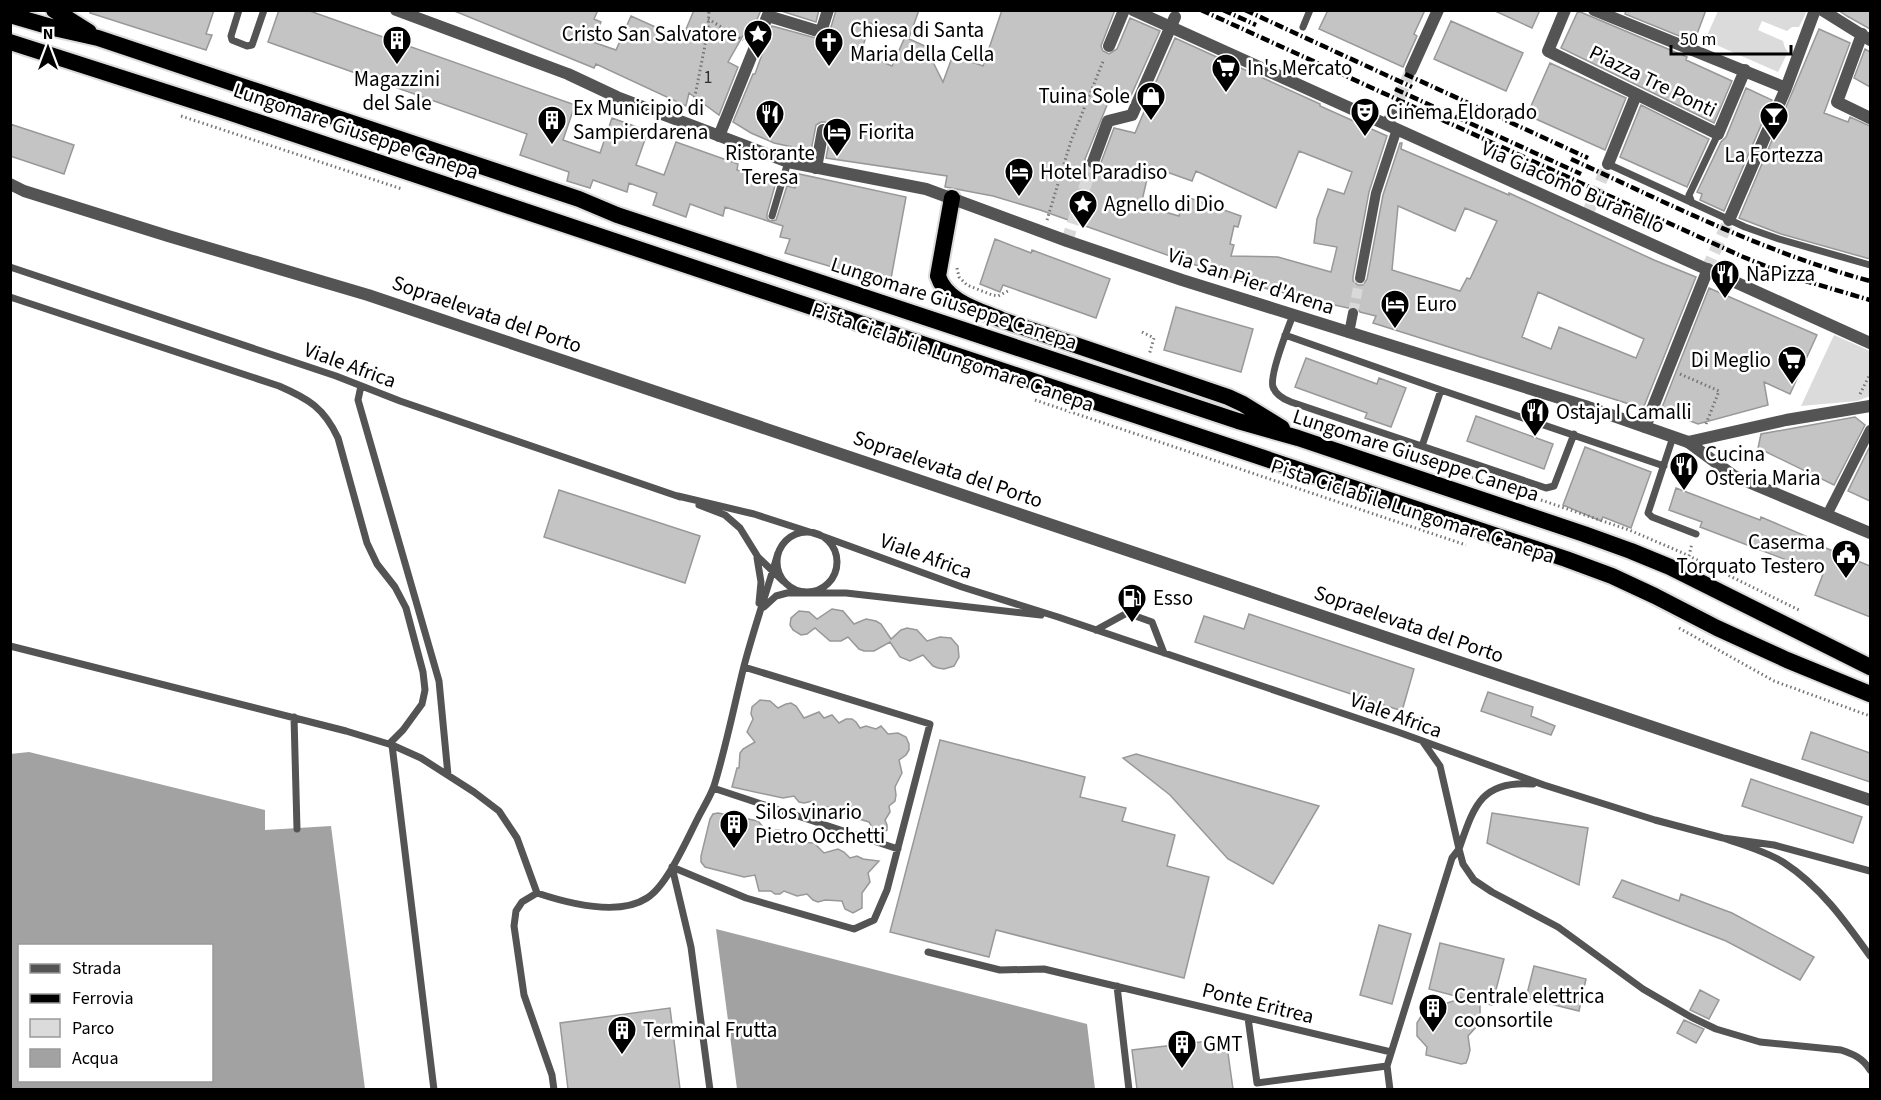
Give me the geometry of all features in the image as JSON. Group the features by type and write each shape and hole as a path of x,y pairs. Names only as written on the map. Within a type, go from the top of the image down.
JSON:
{"highway":[{"path":"54,10 98,38"},
{"name":"Lungomare Giuseppe Canepa","path":"10,15 98,38 579,199 639,222 1238,422 1298,438 1631,551 1670,567 1870,667"},
{"name":"Lungomare Giuseppe Canepa","path":"10,42 225,111 1566,559 1612,576 1717,628 1870,694"},
{"path":"952,198 938,276 947,293 967,305 1002,320 1227,397 1243,404 1298,438"}],"street":[{"name":"Via San Pier d'Arena","path":"396,10 568,74 617,97 788,162 926,189 1182,280 1585,406 1673,437 1694,441"},
{"path":"719,136 769,13 821,32 828,10"},
{"path":"1109,46 1124,10"},
{"name":"Via Giacomo Buranello","path":"1133,10 1172,22 1870,343"},
{"path":"1412,70 1438,10"},
{"name":"Piazza Tre Ponti","path":"1565,10 1548,51 1718,134 1745,70"},
{"name":"Piazza Tre Ponti","path":"1594,10 1615,14 1786,88"},
{"path":"1729,220 1786,88 1815,10"},
{"path":"1822,10 1866,37 1837,102 1870,118"},
{"path":"1094,162 1108,121 1132,115 1172,22"},
{"path":"1608,164 1636,95"},
{"path":"1360,278 1392,123"},
{"path":"816,168 823,130"},
{"name":"Sopraelevata del Porto","path":"10,184 24,191 179,240 368,295 1870,800"},
{"path":"1645,427 1708,269"},
{"path":"1349,333 1353,313"},
{"path":"1694,441 1862,405 1870,401"},
{"path":"1827,515 1870,430"},
{"path":"1694,441 1734,476 1870,533"}],"lane":[{"path":"239,10 231,36 232,40 247,46 252,45 264,10"},
{"path":"1303,27 1310,10"},
{"path":"1692,203 1689,195 1718,134"},
{"path":"772,216 788,162"},
{"path":"1608,164 1729,220 1779,239 1870,265"},
{"name":"Viale Africa","path":"10,267 361,386 678,496 725,515 740,528 757,555 789,587 806,592 846,593 1058,617"},
{"path":"10,297 279,386 312,402 330,422 338,438 368,543 377,564 395,587 406,608 423,672 425,690 422,704 391,745 434,1089"},
{"path":"1293,315 1273,378 1275,390 1281,397 1548,488 1554,486 1574,434"},
{"path":"1286,335 1664,466"},
{"path":"361,386 358,400 439,681 448,775"},
{"path":"1422,446 1441,390"},
{"path":"1673,437 1648,510 1649,516 1696,534"},
{"name":"Viale Africa","path":"678,496 754,514 819,535 962,587 1058,617 1398,732 1544,785 1654,820 1723,838 1767,854 1783,862 1816,888 1836,909 1870,956"},
{"name":"Viale Africa","path":"778,553 782,544 799,533 809,532 819,535"},
{"path":"761,610 776,596 817,591 826,586 836,568 837,558 834,548 819,535"},
{"path":"554,1089 552,1075 524,995 514,926 516,911 522,902 537,894 594,907 626,906 648,898 655,892 672,867 714,788 756,622 778,553"},
{"path":"778,553 776,563 783,581"},
{"name":"Viale Africa","path":"756,622 761,582 757,555"},
{"path":"1096,630 1126,613 1152,622 1164,653"},
{"path":"10,646 294,717 391,745 421,758 499,811 517,838 537,894"},
{"path":"672,867 746,898 854,929 874,920 887,890 930,724 744,667"},
{"path":"294,717 297,829"},
{"path":"1423,742 1440,766 1458,849 1463,864 1474,880 1558,927 1643,989 1716,1029 1749,1039 1841,1050 1863,1060 1870,1070"},
{"path":"1390,1089 1387,1066 1391,1052 1452,858 1472,814 1490,791 1511,784 1544,785"},
{"path":"714,788 898,849"},
{"name":"Viale Africa","path":"1723,838 1774,845 1870,871"},
{"path":"672,867 691,947 710,1089"},
{"name":"Ponte Eritrea","path":"928,952 1000,970 1044,969 1391,1052"},
{"path":"1117,986 1129,1089"},
{"path":"1248,1018 1257,1083 1387,1066"}],"path":[{"path":"688,124 698,88 709,10"},
{"path":"708,19 755,48"},
{"path":"1043,232 1071,141 1109,46"},
{"path":"173,113 412,192"},
{"path":"956,260 959,277 967,285 998,296 1010,290"},
{"path":"1142,332 1154,338 1150,358"},
{"path":"1668,368 1719,392 1694,441"},
{"path":"1862,405 1870,374"},
{"name":"Pista Ciclabile Lungomare Canepa","path":"1035,400 1476,548"},
{"path":"1290,416 1629,530 1683,553 1801,611"},
{"path":"1677,627 1774,681 1870,716"}],"green space":[{"path":"1718,10 1807,11 1799,27 1792,27 1787,31 1762,21 1758,30 1783,41 1788,52 1778,72 1705,40"},
{"path":"1834,335 1870,351 1870,396 1857,401 1801,406"}],"water":[{"path":"29,752 265,810 265,830 331,826 365,1089 11,1089 10,754"},
{"path":"716,929 1087,1024 1095,1089 737,1089"}],"building":[{"path":"90,10 214,10 206,34 212,35 206,50 90,13"},
{"path":"279,10 307,10 575,105 563,140 600,153 612,118 648,131 636,165 664,175 676,142 738,164 737,170 776,182 767,214 770,221 776,220 787,186 795,188 799,174 906,197 890,284 785,253 790,239 780,237 783,226 725,207 723,216 690,204 686,217 653,205 657,193 629,183 627,192 593,180 590,188 567,181 569,172 520,155 527,134 268,42"},
{"path":"452,10 598,10 594,19 601,22 593,42 616,50 631,16 682,39 694,10 761,10 749,39 744,34 728,62 738,67 719,115 689,93 686,106 596,64 594,68"},
{"path":"778,10 819,10 816,22"},
{"path":"836,10 919,10 909,38 870,23 861,53 892,66 905,37 925,46 943,82 953,55 983,66 1002,10 1115,10 1101,46 1103,51 1109,54 1117,49 1130,18 1160,31 1129,100 1112,93 1085,159 1086,167 1091,170 1095,170 1100,165 1114,128 1135,133 1175,38 1387,136 1369,192 1353,277 1353,281 1358,285 1363,285 1367,279 1383,195 1400,143 1402,143 1401,149 1509,195 1509,193 1696,277 1642,408 1373,323 1376,316 1360,312 1355,306 1348,308 1252,285 1040,210 993,196 945,187 947,176 826,158 831,131 829,124 825,122 816,125 811,151 774,143 733,122 753,74 755,74 772,26 823,40 829,34","holes":["1299,151 1352,172 1344,194 1328,189 1317,219 1314,243 1337,247 1331,272 1278,257 1231,256 1234,245 1230,244 1234,226 1238,227 1241,216 1184,196 1179,216 1141,205 1150,166 1192,181 1196,171 1276,208","1398,206 1455,231 1465,208 1497,221 1470,279 1467,278 1460,291 1392,270","1538,292 1644,339 1636,358 1559,327 1551,349 1522,337"]},
{"path":"1328,10 1425,10 1414,34 1417,36 1403,67 1319,29"},
{"path":"1493,10 1540,10 1532,28"},
{"path":"1626,10 1706,10 1694,42 1625,14"},
{"path":"1838,10 1870,10 1870,29 1847,16"},
{"path":"1578,11 1687,57 1686,60 1732,81 1714,123 1561,48"},
{"path":"1451,21 1523,53 1506,91 1434,59"},
{"path":"1819,29 1850,43 1824,113 1848,122 1850,117 1870,126 1870,259 1781,234 1739,218"},
{"path":"1865,49 1870,52 1870,87 1854,78"},
{"path":"1550,63 1626,98 1605,150 1527,115"},
{"path":"1746,88 1772,100 1724,211 1700,200 1702,194 1697,192 1721,142 1726,137"},
{"path":"1641,105 1709,139 1687,187 1620,157"},
{"path":"10,124 74,145 64,174 10,156"},
{"path":"995,239 1110,279 1096,318 1003,285 1000,292 980,284"},
{"path":"1709,288 1817,335 1790,394 1764,382 1768,405 1698,424 1661,410"},
{"path":"1176,307 1253,329 1241,372 1164,350"},
{"path":"1306,358 1377,384 1379,378 1406,388 1391,427 1365,418 1367,413 1295,387"},
{"path":"1476,416 1553,444 1544,469 1467,441"},
{"path":"1855,417 1865,425 1834,485 1758,448 1761,434"},
{"path":"1870,446 1870,501 1848,491"},
{"path":"1585,447 1651,472 1631,528 1603,517 1601,521 1563,505"},
{"path":"1676,488 1760,520 1761,517 1817,541 1816,544 1870,566 1870,617 1815,595 1823,574 1700,527 1702,522 1669,510"},
{"path":"559,490 700,536 685,583 544,537"},
{"path":"832,609 843,611 854,624 866,619 876,621 881,624 891,639 907,628 917,630 927,641 940,637 951,638 958,646 959,657 954,666 938,668 923,655 910,661 900,657 890,642 874,651 864,651 848,637 841,641 830,641 815,628 801,635 790,625 791,618 799,611 809,612 817,619"},
{"path":"1249,614 1414,669 1402,711 1195,642 1204,616 1244,629"},
{"path":"1488,692 1533,707 1531,716 1555,726 1551,735 1481,711"},
{"path":"760,700 770,701 778,708 791,703 796,706 804,718 819,712 824,718 832,715 839,723 852,719 860,728 866,726 876,729 881,726 888,734 898,733 906,737 909,750 899,760 902,773 895,787 895,801 889,806 890,812 885,820 887,830 878,834 869,822 859,819 853,811 843,814 838,813 832,806 824,808 819,807 813,801 799,802 794,796 783,798 732,787 737,768 739,768 740,753 755,742 747,732 753,719 752,707"},
{"path":"1811,732 1870,753 1870,782 1802,759"},
{"path":"940,740 1085,777 1080,797 1126,808 1122,821 1175,835 1167,866 1209,877 1184,978 996,930 989,957 890,932"},
{"path":"1136,754 1319,806 1273,884 1228,859 1170,795 1123,758"},
{"path":"1751,779 1862,817 1853,843 1742,806"},
{"path":"1492,813 1588,828 1579,885 1487,843"},
{"path":"713,814 758,821 769,834 779,830 793,834 798,842 814,843 824,853 838,849 850,858 857,856 879,861 868,873 870,882 862,893 862,908 853,913 845,909 842,901 818,902 807,894 797,896 784,891 775,894 771,891 759,891 755,875 744,877 705,867 701,862 701,856 710,819"},
{"path":"1622,880 1679,901 1681,894 1732,913 1814,957 1800,980 1726,941 1613,897"},
{"path":"1379,925 1411,934 1392,1004 1360,995"},
{"path":"1440,943 1504,959 1492,1005 1480,1002 1480,1017 1477,1026 1468,1036 1470,1050 1468,1058 1466,1063 1461,1064 1426,1055 1427,1047 1417,1036 1417,1023 1425,1010 1463,998 1429,989"},
{"path":"1534,966 1586,979 1579,1011 1526,998"},
{"path":"1700,990 1719,1000 1709,1019 1690,1010"},
{"name":"Terminal Frutta","path":"670,1008 680,1089 568,1089 560,1023"},
{"path":"1684,1020 1704,1029 1696,1043 1677,1033"},
{"name":"GMT","path":"1226,1039 1233,1089 1137,1089 1132,1050"}],"tunnel":[{"path":"1392,115 1411,70"},
{"path":"1067,241 1093,162"},
{"path":"1587,215 1608,164"},
{"path":"1707,269 1729,220"},
{"path":"1353,313 1360,278"}],"railway":[{"path":"1201,10 1741,256 1792,277 1870,300"},
{"path":"1223,10 1256,25"},
{"path":"1245,10 1412,87"},
{"path":"1405,74 1588,158"},
{"path":"1395,89 1581,174"},
{"path":"1571,159 1756,242 1831,270 1870,281"}],"place":[{"name":"Cristo San Salvatore","path":"758,60"},
{"name":"Magazzini del Sale","path":"397,66"},
{"name":"Chiesa di Santa Maria della Cella","path":"829,68"},
{"name":"In's Mercato","path":"1226,94"},
{"name":"Tuina Sole","path":"1151,122"},
{"name":"Cinema Eldorado","path":"1365,138"},
{"name":"Ristorante Teresa","path":"770,140"},
{"name":"La Fortezza","path":"1774,142"},
{"name":"Ex Municipio di Sampierdarena","path":"552,146"},
{"name":"Fiorita","path":"837,158"},
{"name":"Hotel Paradiso","path":"1019,198"},
{"name":"Agnello di Dio","path":"1083,230"},
{"name":"NaPizza","path":"1725,300"},
{"name":"Euro","path":"1395,330"},
{"name":"Di Meglio","path":"1792,386"},
{"name":"Ostaja I Camalli","path":"1535,438"},
{"name":"Cucina Osteria Maria","path":"1684,492"},
{"name":"Caserma Torquato Testero","path":"1846,580"},
{"name":"Esso","path":"1132,624"},
{"name":"Silos vinario Pietro Occhetti","path":"734,850"},
{"name":"Centrale elettrica coonsortile","path":"1433,1034"},
{"name":"Terminal Frutta","path":"622,1056"},
{"name":"GMT","path":"1182,1070"}]}
